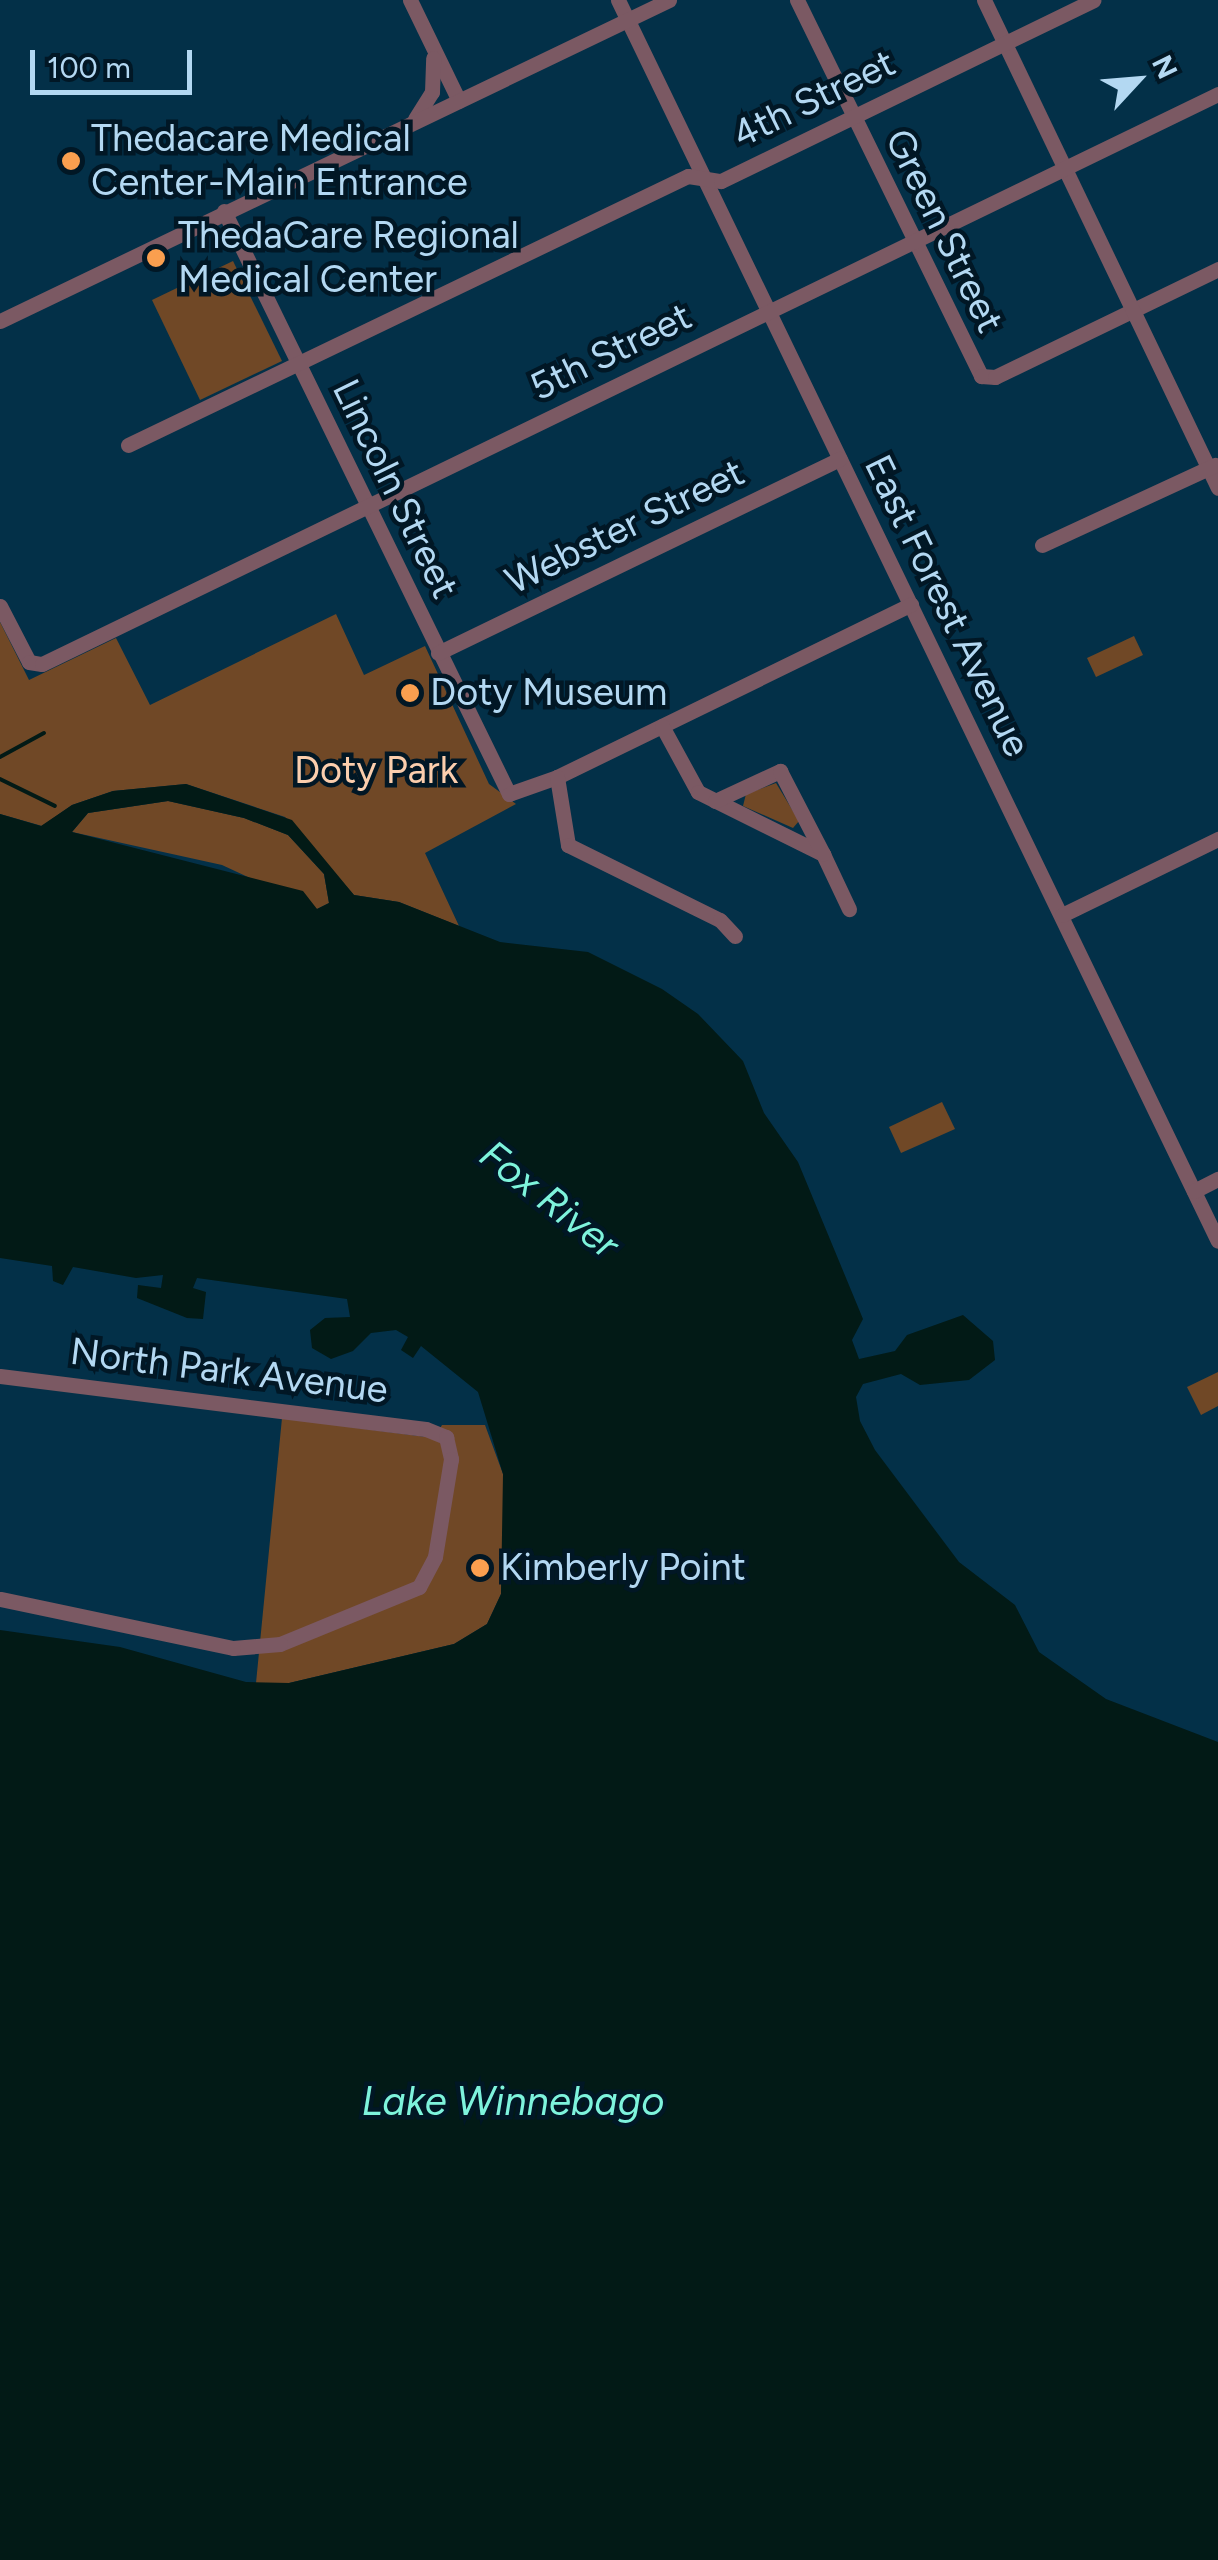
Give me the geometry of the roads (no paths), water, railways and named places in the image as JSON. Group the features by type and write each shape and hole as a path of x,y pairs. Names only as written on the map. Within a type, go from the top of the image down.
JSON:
{"street":[{"path":"410,0 459,101"},
{"name":"East Forest Avenue","path":"618,0 1218,1241"},
{"path":"0,321 414,119 669,0"},
{"name":"Green Street","path":"797,0 984,378 1133,310"},
{"path":"984,0 1213,466 1218,488"},
{"name":"4th Street","path":"128,445 688,176 720,181 1093,0"},
{"path":"414,119 433,88 431,44"},
{"name":"5th Street","path":"0,606 32,665 1218,94"},
{"name":"Lincoln Street","path":"224,211 508,794 558,778"},
{"path":"1133,310 1218,269"},
{"name":"Webster Street","path":"438,654 840,459"},
{"path":"1042,545 1213,466"},
{"path":"734,936 720,920 568,845 558,778 911,604"},
{"path":"662,726 687,780 716,801 824,854"},
{"path":"716,801 780,771 849,909"},
{"path":"1062,914 1218,839"},
{"path":"1194,1191 1218,1179"},
{"name":"North Park Avenue","path":"0,1376 389,1423 447,1440 450,1469 438,1544 419,1587 280,1644 232,1648 0,1600"}],"water":[{"name":"Lake Winnebago","path":"186,784 292,820 354,895 399,902 500,942 588,952 662,989 698,1014 743,1061 764,1113 798,1162 863,1319 852,1340 859,1359 895,1351 907,1335 963,1315 993,1341 995,1360 969,1380 920,1385 901,1374 863,1384 856,1397 860,1421 875,1450 959,1562 1015,1605 1039,1652 1106,1699 1218,1742 1218,2560 0,2560 0,1630 120,1647 246,1682 289,1683 454,1644 487,1624 501,1594 503,1474 478,1392 421,1346 413,1358 401,1350 408,1337 396,1330 371,1333 353,1351 331,1359 312,1348 310,1330 325,1318 350,1317 347,1299 197,1278 193,1288 206,1292 203,1319 187,1318 137,1298 138,1285 161,1288 163,1275 136,1278 73,1267 63,1285 53,1281 52,1266 0,1258 0,814 41,826 72,805 113,791","holes":["168,801 244,818 288,835 324,874 329,903 317,909 303,891 72,832 88,813"]}],"waterway":[{"path":"0,757 44,733"},
{"path":"0,779 55,806"}],"place":[{"name":"Thedacare Medical Center-Main Entrance","path":"71,161"},
{"name":"ThedaCare Regional Medical Center","path":"156,258"},
{"name":"Doty Museum","path":"410,693"},
{"name":"Kimberly Point","path":"480,1568"}],"park label":[{"name":"Doty Park","path":"376,771"}],"water label":[{"name":"Fox River","path":"550,1199"}]}
